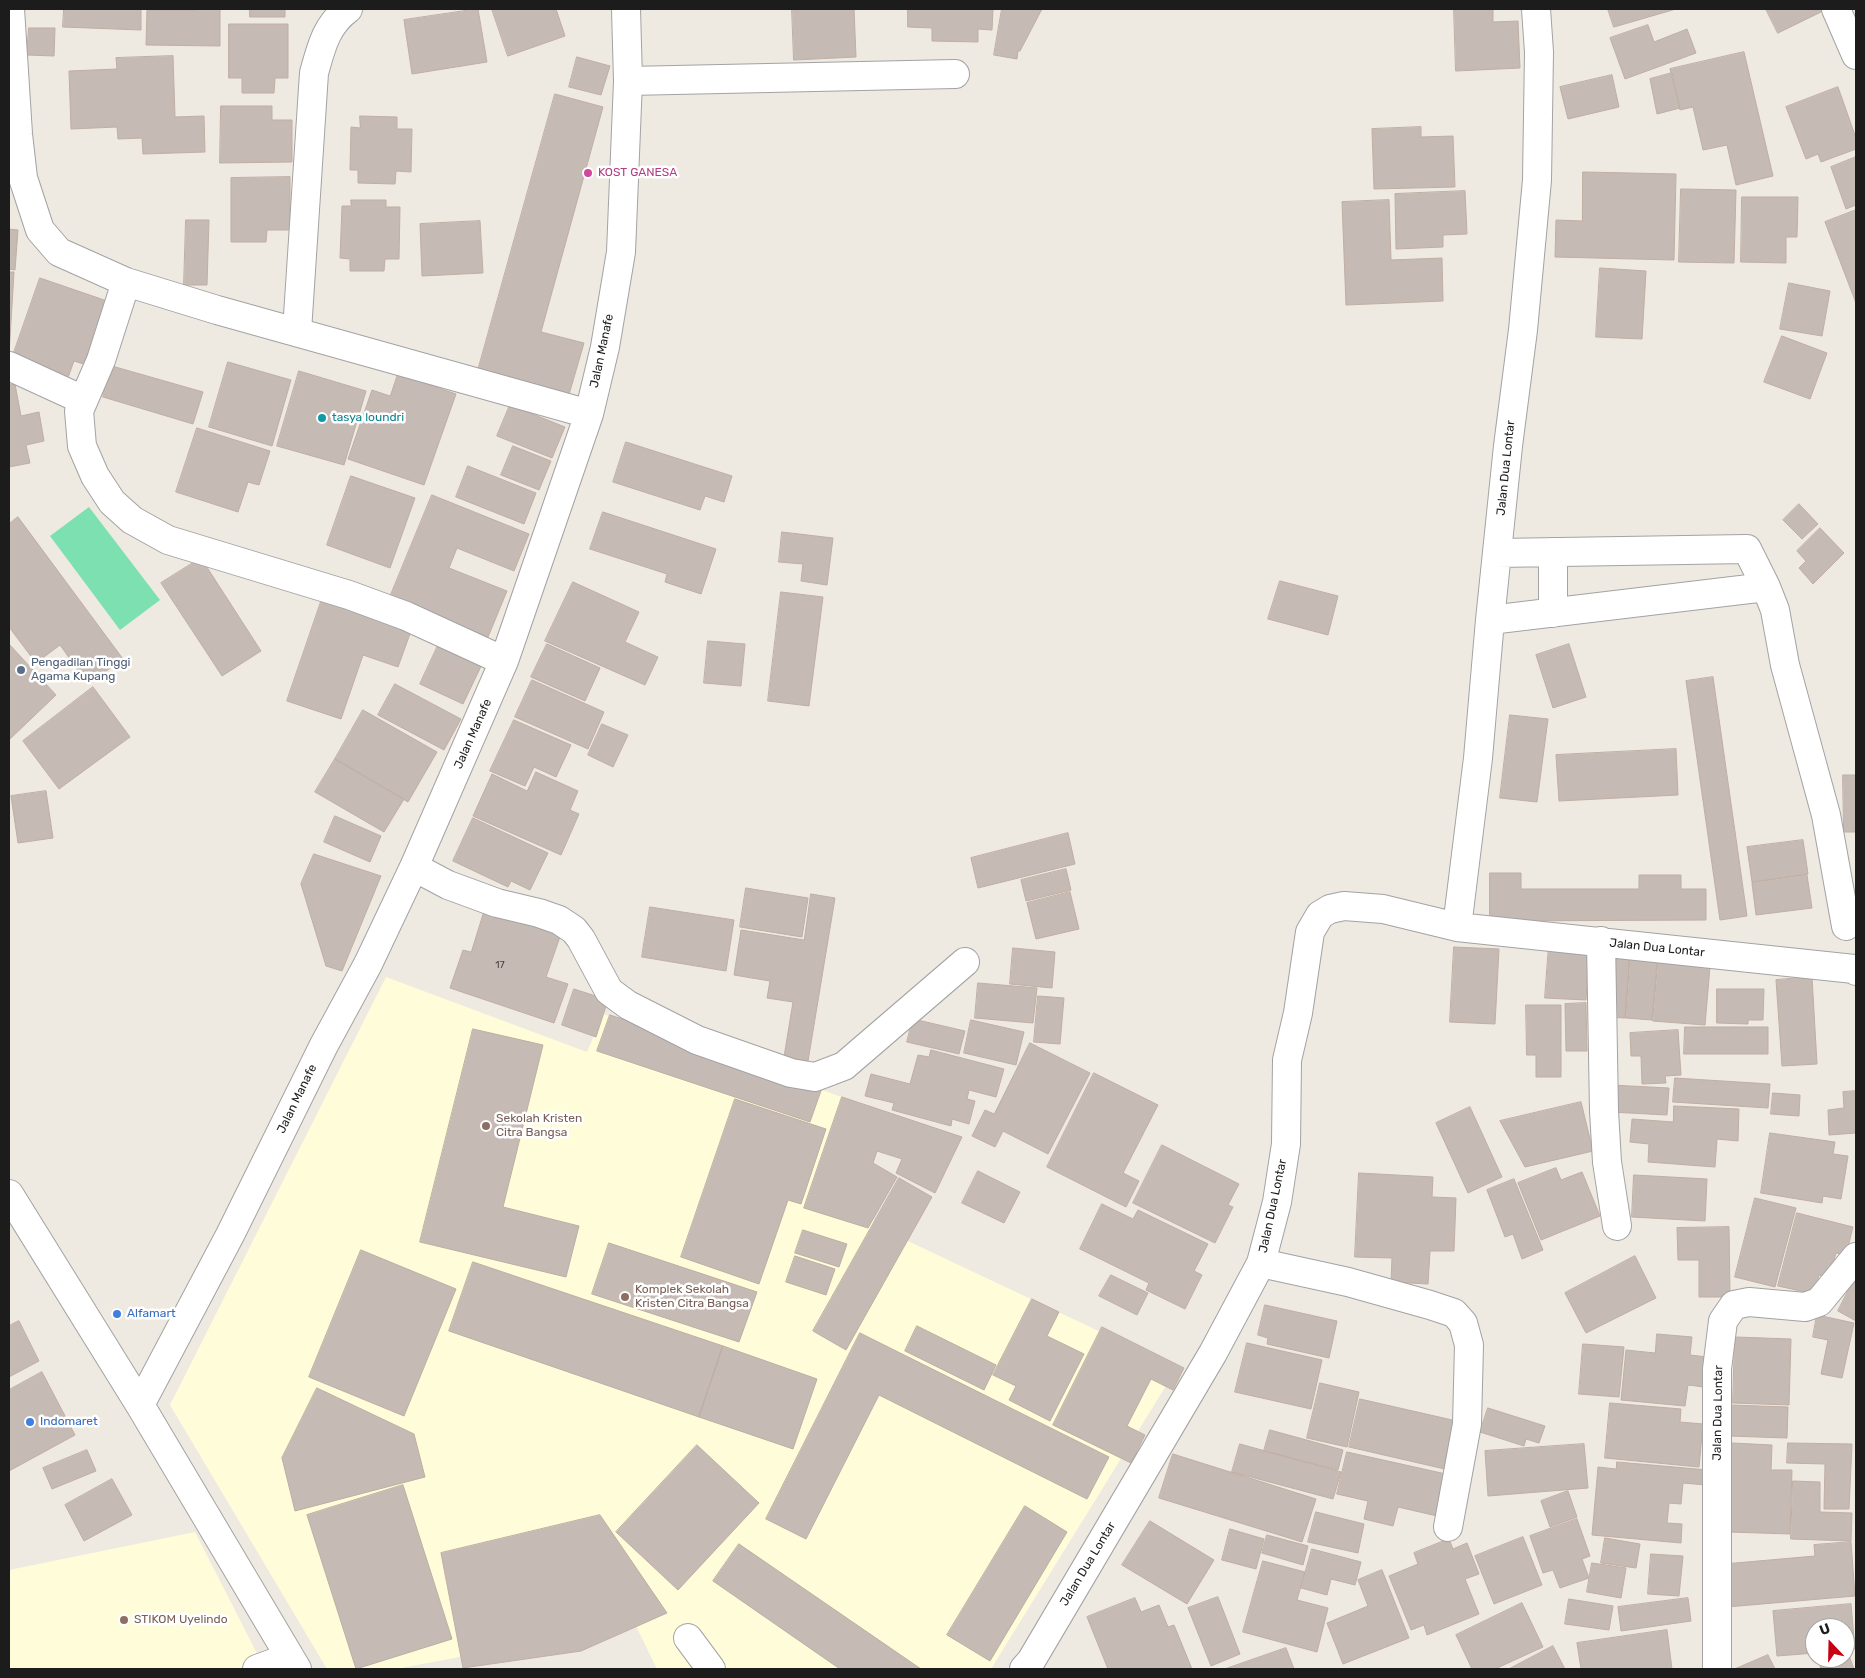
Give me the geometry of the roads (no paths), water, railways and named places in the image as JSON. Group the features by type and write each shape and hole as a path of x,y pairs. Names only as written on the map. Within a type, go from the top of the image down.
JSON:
{"street":[{"path":"10,9 18,134 24,178 40,230 59,252 126,282 217,310 589,414"},
{"path":"297,331 314,73 322,41 336,17 348,9"},
{"name":"Jalan Manafe","path":"140,1405 230,1235 324,1046 368,964 414,867 504,661 589,414 604,346 621,252 628,82 626,9"},
{"name":"Jalan Dua Lontar","path":"1457,927 1478,758 1490,620 1523,330 1537,180 1539,52 1536,9"},
{"path":"1836,9 1856,55"},
{"path":"628,82 956,74"},
{"path":"126,282 101,360 79,411 82,446 95,476 112,502 132,520 168,540 350,595 406,616 504,661"},
{"path":"9,366 83,400"},
{"path":"1497,553 1747,549 1775,610 1785,665 1826,814 1846,926"},
{"path":"1553,552 1553,613"},
{"path":"1490,620 1766,587"},
{"path":"414,867 448,885 497,903 559,920 574,930 581,939 609,991 628,1005 698,1040 791,1073 815,1077 844,1066 965,962"},
{"name":"Jalan Dua Lontar","path":"1024,1669 1031,1661 1145,1470 1213,1353 1261,1263 1276,1202 1286,1144 1287,1060 1298,1013 1310,932 1320,915 1330,909 1344,906 1383,909 1457,927 1854,969 1856,971"},
{"path":"1601,942 1604,1111 1616,1226"},
{"path":"9,1194 140,1405 294,1663 257,1669"},
{"name":"Jalan Dua Lontar","path":"1717,1669 1717,1369 1723,1321 1734,1305 1749,1302 1805,1307 1819,1302 1856,1256"},
{"path":"1261,1263 1348,1282 1430,1305 1454,1313 1462,1323 1469,1344 1467,1424 1448,1527"},
{"path":"688,1638 711,1669"}],"place":[{"name":"KOST GANESA","path":"588,173"},
{"name":"tasya loundri","path":"322,418"},
{"name":"Pengadilan Tinggi Agama Kupang","path":"21,670"},
{"name":"Sekolah Kristen Citra Bangsa","path":"486,1126"},
{"name":"Komplek Sekolah Kristen Citra Bangsa","path":"625,1297"},
{"name":"Alfamart","path":"117,1314"},
{"name":"Indomaret","path":"30,1422"},
{"name":"STIKOM Uyelindo","path":"124,1620"}]}
